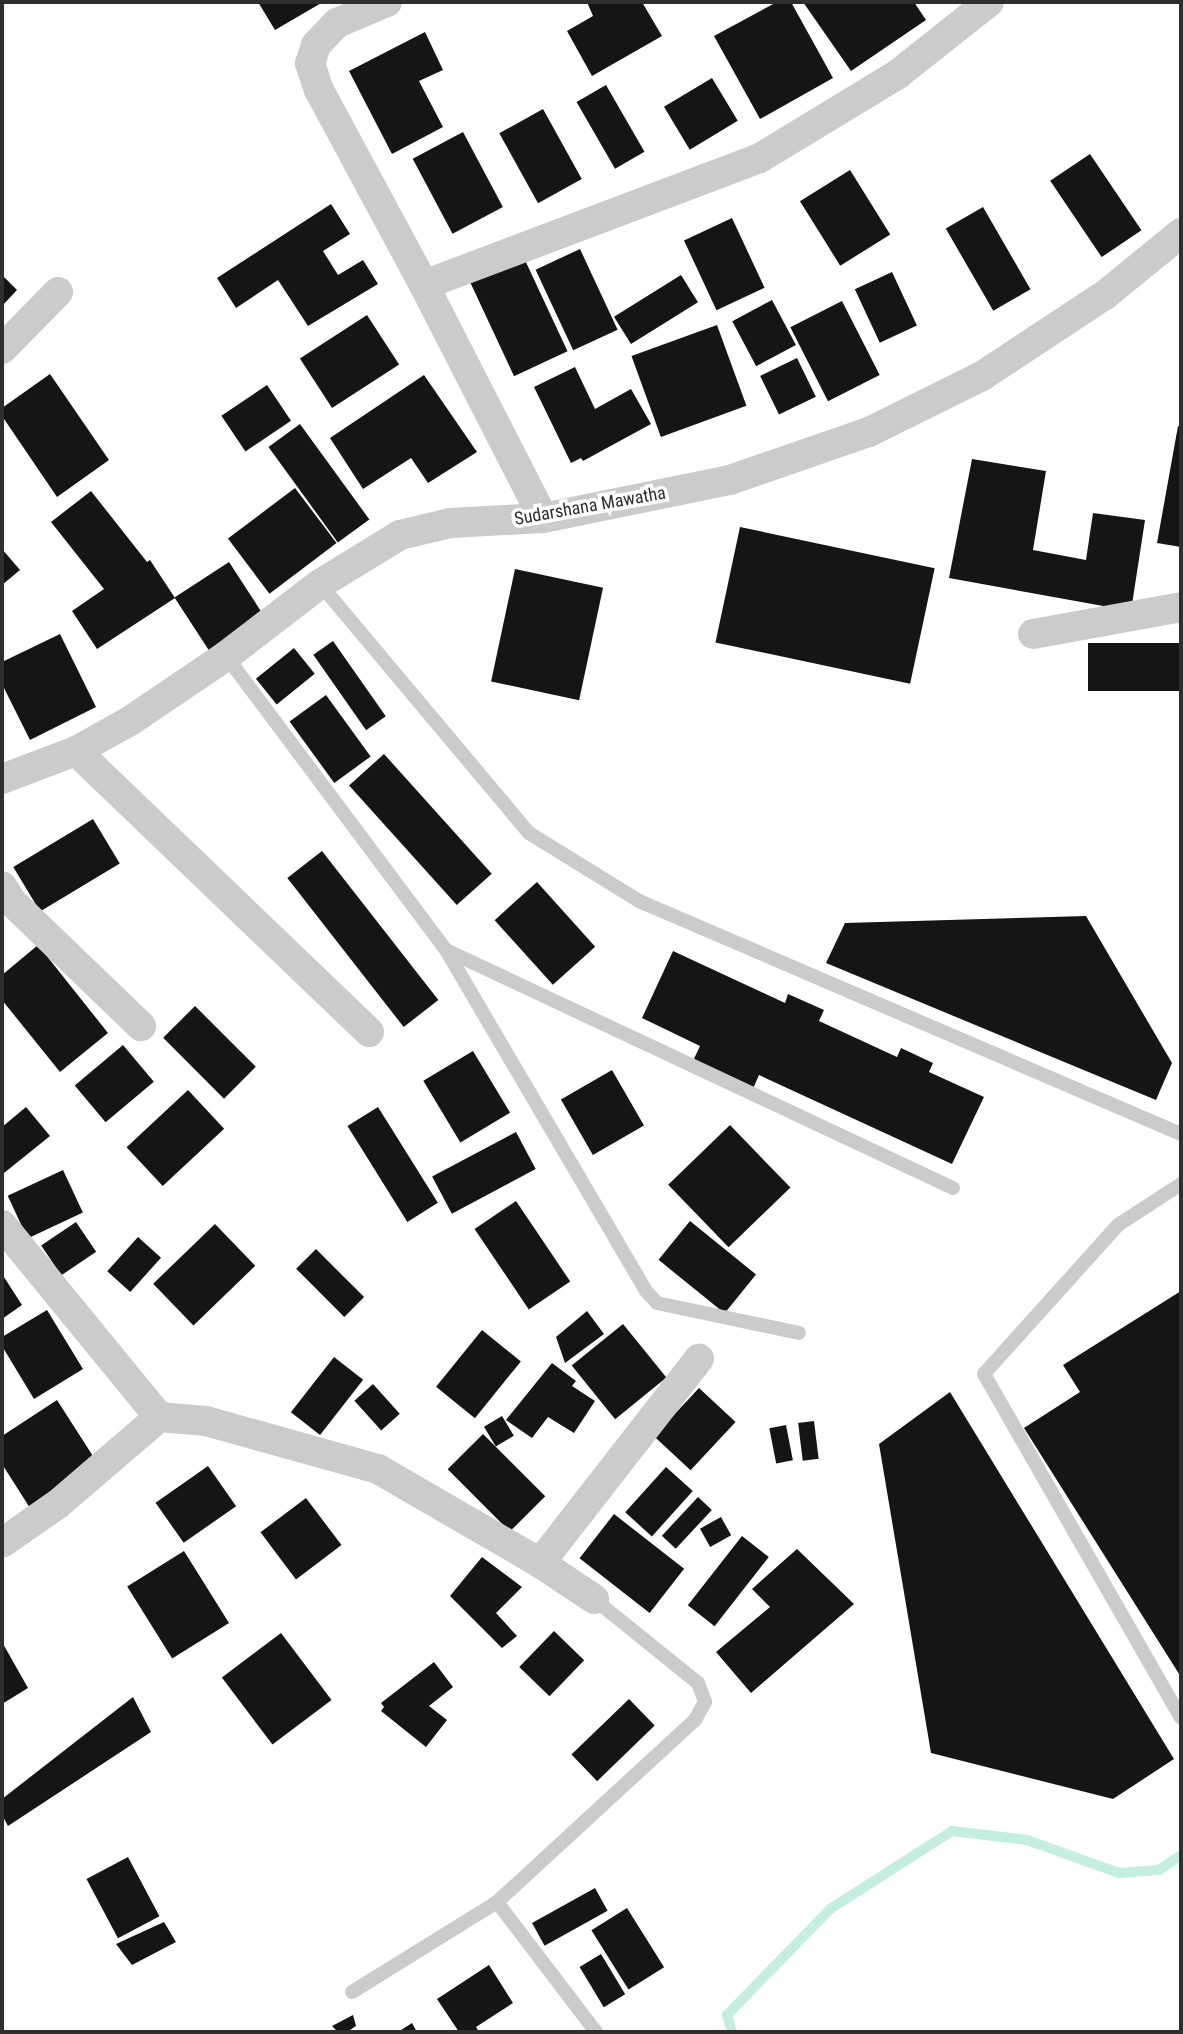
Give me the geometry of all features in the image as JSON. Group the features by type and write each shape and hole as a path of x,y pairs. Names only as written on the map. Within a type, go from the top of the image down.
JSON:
{"street":[{"path":"387,2 337,23 316,45 310,62 319,90 424,285 543,518"},
{"path":"424,285 761,158 898,74 989,2"},
{"name":"Sudarshana Mawatha","path":"2,779 76,751 130,721 226,656 320,584 400,535 450,523 543,518 730,480 869,432 982,376 1105,295 1181,233"},
{"path":"2,349 58,292"},
{"path":"1033,634 1181,607"},
{"path":"76,751 369,1032"},
{"path":"2,886 12,902 141,1026"},
{"path":"2,1225 159,1417"},
{"path":"540,1563 699,1359"},
{"path":"2,1543 58,1504 159,1417 206,1421 377,1469 540,1563 594,1599"}],"lane":[{"path":"320,584 529,833 639,901 1181,1134"},
{"path":"226,656 446,950 639,1280 657,1303 799,1333"},
{"path":"446,950 953,1188"},
{"path":"1181,1184 1118,1225 984,1374 1181,1718"},
{"path":"352,1992 497,1902 695,1720 705,1702 698,1684 594,1599"},
{"path":"497,1902 596,2032"}],"building":[{"path":"258,2 323,2 275,30"},
{"path":"587,2 642,2 662,36 592,76 567,31 593,16"},
{"path":"777,2 791,2 833,78 760,119 714,36"},
{"path":"803,2 914,2 926,20 851,71"},
{"path":"425,32 443,70 419,81 443,127 392,154 349,71"},
{"path":"712,78 738,121 690,150 664,107"},
{"path":"606,85 644,152 615,169 577,102"},
{"path":"543,109 582,179 538,203 499,133"},
{"path":"463,132 503,207 453,234 413,159"},
{"path":"1090,154 1141,230 1102,257 1050,181"},
{"path":"850,170 890,234 840,266 800,201"},
{"path":"331,204 350,234 323,251 338,275 363,260 378,284 308,326 278,280 236,308 217,278"},
{"path":"983,207 1030,289 993,311 946,228"},
{"path":"732,218 765,288 717,310 684,240"},
{"path":"580,249 618,330 573,350 536,270"},
{"path":"524,258 568,351 514,376 471,283"},
{"path":"892,272 917,325 880,343 855,289"},
{"path":"2,275 17,290 2,306"},
{"path":"681,275 698,302 631,344 614,317"},
{"path":"772,300 796,345 756,366 732,321"},
{"path":"842,301 880,375 828,401 790,327"},
{"path":"367,315 399,364 332,408 300,359"},
{"path":"717,325 746,406 661,437 631,356"},
{"path":"797,358 816,397 779,415 760,376"},
{"path":"575,367 595,409 631,389 651,424 583,461 581,458 571,463 534,387"},
{"path":"50,374 109,460 57,497 2,416 2,408"},
{"path":"424,375 477,452 428,483 411,458 363,489 330,438"},
{"path":"267,385 291,421 245,451 221,416"},
{"path":"300,424 369,519 338,542 268,447"},
{"path":"1178,426 1181,427 1181,547 1157,543"},
{"path":"972,459 1046,471 1033,550 1086,560 1093,513 1145,520 1131,611 949,578"},
{"path":"295,488 337,543 269,594 228,539"},
{"path":"91,491 147,562 150,560 175,598 97,649 72,611 104,589 51,522"},
{"path":"740,527 935,568 910,684 715,642"},
{"path":"2,549 20,570 2,585"},
{"path":"229,562 265,618 211,654 174,597"},
{"path":"515,569 603,588 579,700 491,681"},
{"path":"60,634 96,707 30,740 2,684 2,662"},
{"path":"333,641 386,716 366,730 313,655"},
{"path":"1088,643 1181,643 1181,691 1088,691"},
{"path":"294,648 315,674 277,704 256,679"},
{"path":"326,695 371,756 334,783 290,721"},
{"path":"384,754 492,874 457,905 349,785"},
{"path":"93,819 120,864 40,911 13,867"},
{"path":"322,851 438,1000 404,1027 287,878"},
{"path":"537,882 595,947 553,985 495,920"},
{"path":"1086,916 1172,1063 1156,1100 826,963 845,923"},
{"path":"38,945 108,1033 60,1072 2,1000 2,975"},
{"path":"673,951 785,1003 788,994 824,1010 819,1021 897,1057 901,1048 933,1063 929,1072 984,1097 952,1164 759,1075 752,1091 692,1063 700,1046 642,1018"},
{"path":"195,1006 256,1067 224,1099 163,1038"},
{"path":"123,1045 154,1082 106,1122 75,1085"},
{"path":"473,1051 510,1113 460,1143 423,1081"},
{"path":"612,1070 644,1125 593,1155 561,1100"},
{"path":"188,1090 224,1129 163,1186 127,1147"},
{"path":"26,1107 50,1136 4,1173 2,1127"},
{"path":"378,1107 438,1203 407,1222 347,1126"},
{"path":"730,1125 790,1188 729,1247 668,1185"},
{"path":"516,1132 536,1169 452,1214 432,1177"},
{"path":"63,1170 83,1213 28,1238 8,1196"},
{"path":"516,1201 570,1281 529,1309 475,1229"},
{"path":"690,1221 756,1274 725,1313 659,1260"},
{"path":"76,1222 96,1252 61,1275 41,1245"},
{"path":"215,1224 255,1266 193,1325 153,1284"},
{"path":"138,1237 161,1258 130,1292 107,1271"},
{"path":"316,1249 364,1297 344,1317 296,1269"},
{"path":"2,1274 22,1305 2,1319"},
{"path":"1181,1291 1181,1677 1024,1428 1080,1392 1063,1365"},
{"path":"47,1310 83,1369 34,1399 2,1346 2,1337"},
{"path":"587,1311 604,1334 565,1363 556,1337"},
{"path":"623,1324 666,1378 615,1419 572,1366"},
{"path":"482,1330 521,1361 475,1418 436,1387"},
{"path":"334,1357 363,1380 320,1435 291,1412"},
{"path":"552,1363 576,1381 572,1386 595,1401 574,1433 548,1417 532,1438 506,1420"},
{"path":"373,1384 400,1414 381,1430 354,1401"},
{"path":"699,1388 736,1422 691,1470 654,1436"},
{"path":"950,1392 1174,1759 1113,1799 931,1753 879,1444"},
{"path":"57,1400 98,1464 30,1508 2,1464 2,1436"},
{"path":"502,1416 514,1436 496,1447 484,1427"},
{"path":"814,1421 819,1459 803,1461 798,1423"},
{"path":"786,1425 793,1460 776,1464 769,1428"},
{"path":"483,1434 545,1496 510,1532 448,1469"},
{"path":"208,1466 236,1506 184,1543 156,1503"},
{"path":"666,1467 693,1491 652,1536 625,1512"},
{"path":"698,1497 712,1510 676,1549 662,1536"},
{"path":"306,1498 342,1545 296,1579 260,1532"},
{"path":"614,1514 684,1569 650,1613 580,1558"},
{"path":"721,1517 731,1535 710,1547 700,1529"},
{"path":"742,1536 769,1557 715,1626 688,1605"},
{"path":"797,1549 854,1604 751,1693 716,1652 770,1607 752,1589"},
{"path":"184,1551 229,1623 172,1659 127,1587"},
{"path":"482,1557 522,1587 496,1613 517,1636 502,1648 450,1596"},
{"path":"554,1631 584,1660 549,1696 519,1667"},
{"path":"281,1633 332,1700 272,1745 222,1678"},
{"path":"2,1642 28,1688 2,1704"},
{"path":"434,1662 453,1687 429,1706 447,1720 426,1747 381,1711 384,1707 381,1703"},
{"path":"133,1697 151,1732 8,1826 2,1815 2,1799"},
{"path":"629,1699 655,1726 597,1781 571,1755"},
{"path":"128,1857 159,1916 118,1938 87,1879"},
{"path":"595,1888 608,1911 545,1946 532,1923"},
{"path":"627,1908 664,1967 628,1990 591,1930"},
{"path":"164,1922 176,1942 132,1965 116,1944"},
{"path":"601,1954 625,1994 604,2007 580,1967"},
{"path":"489,1965 513,2003 476,2027 479,2032 459,2032 437,1999"},
{"path":"353,2015 356,2026 347,2032 338,2032 332,2026"},
{"path":"412,2023 417,2032 398,2032"}],"waterway":[{"path":"732,2032 727,2015 830,1909 952,1831 1027,1840 1119,1873 1159,1870 1181,1855"}]}
